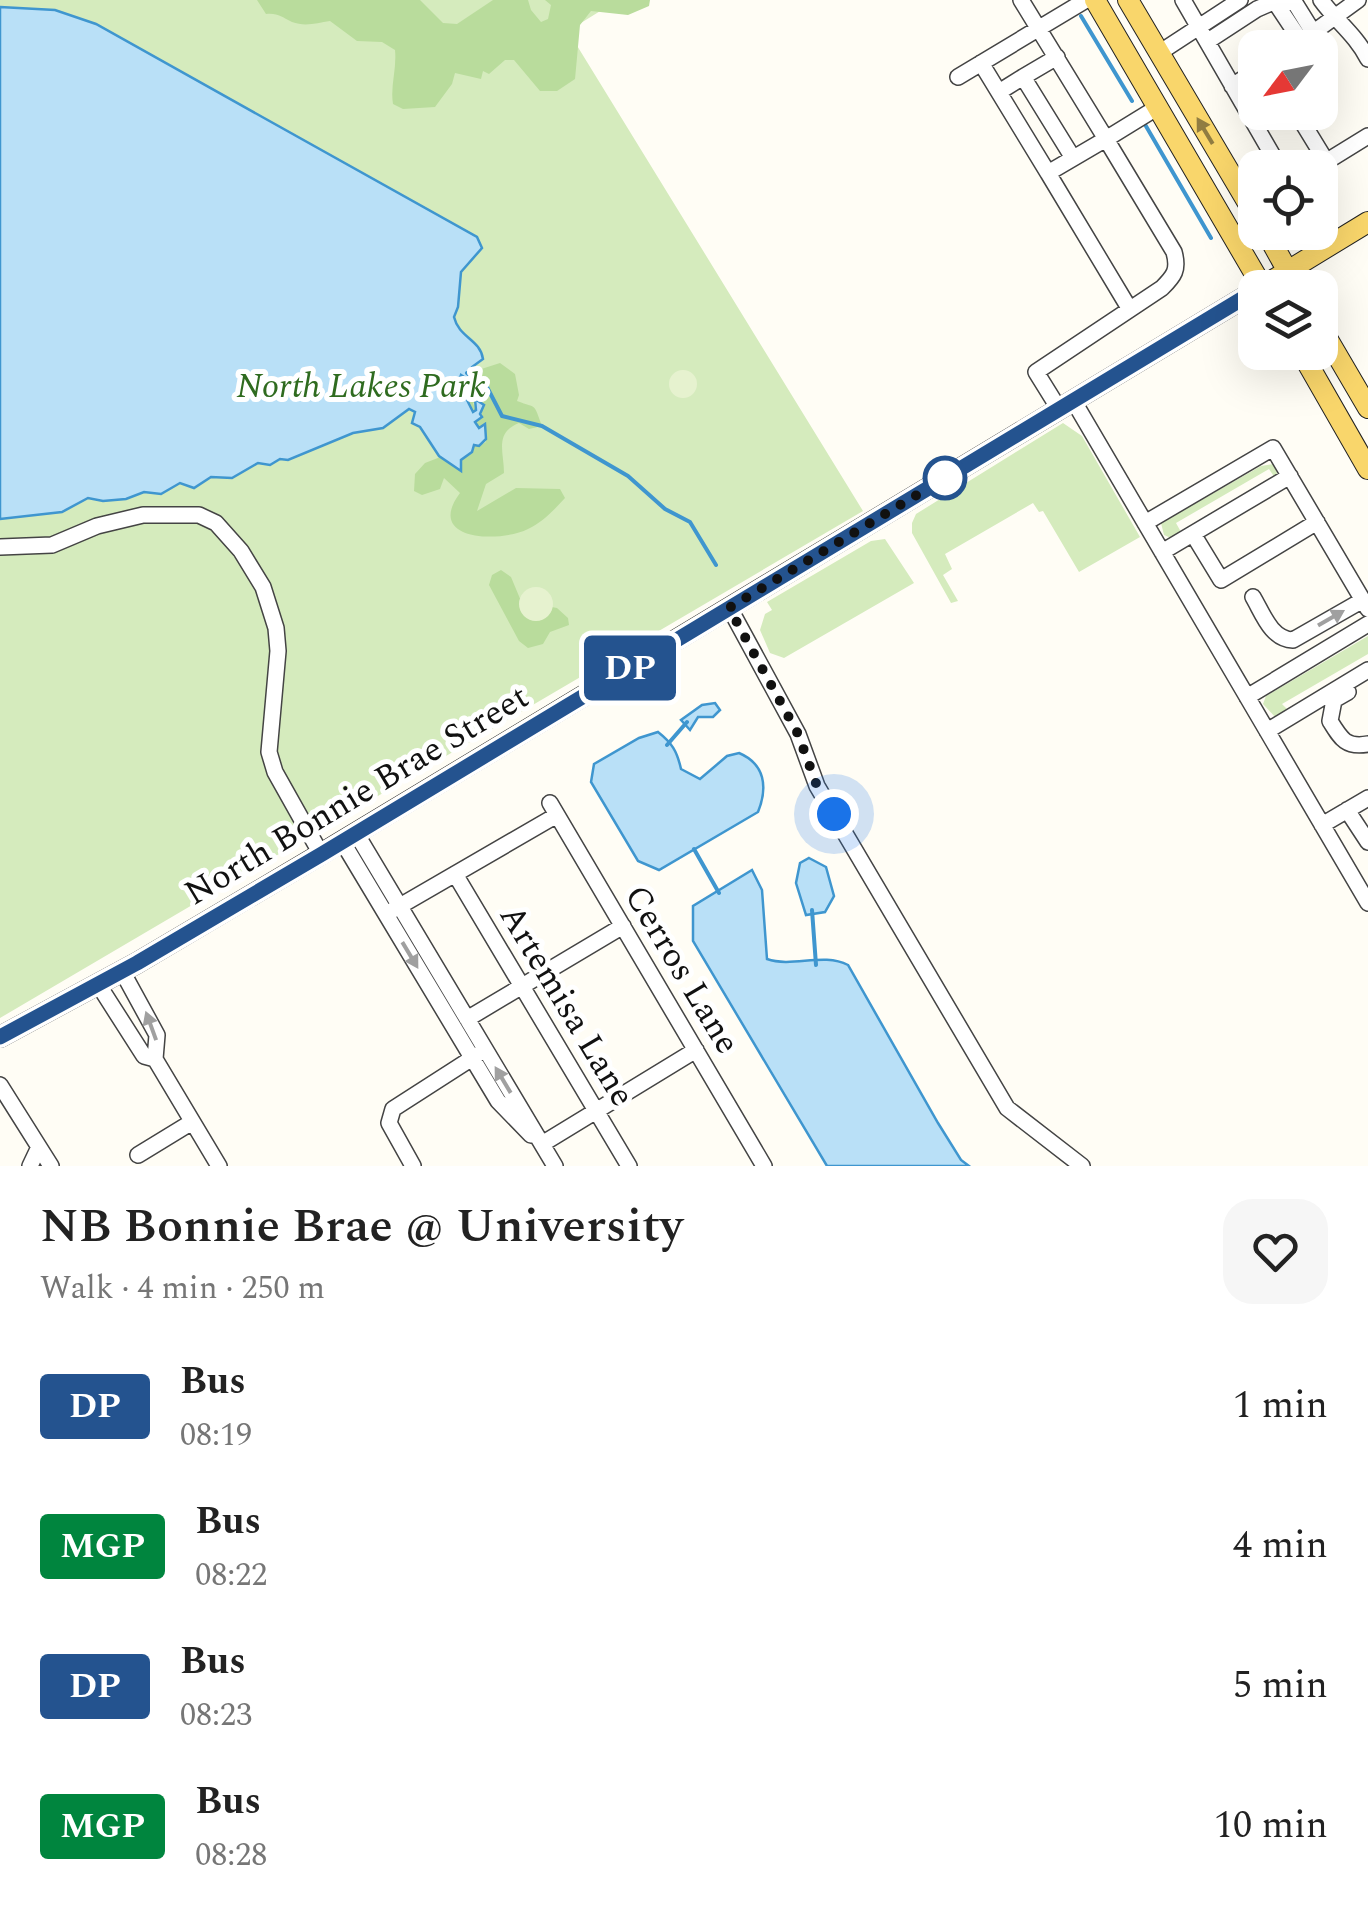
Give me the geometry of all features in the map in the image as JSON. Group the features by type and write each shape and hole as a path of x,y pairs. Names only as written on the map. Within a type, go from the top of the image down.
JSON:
{"main road":[{"path":"1094,0 1250,270"},
{"path":"1128,0 1238,186"},
{"name":"North Bonnie Brae Street","path":"1303,270 1368,222"},
{"name":"North Bonnie Brae Street","path":"0,1037 322,854 1238,301"},
{"path":"1338,357 1368,408"},
{"path":"1311,370 1368,469"}],"street":[{"path":"1021,0 1174,252 1178,265 1174,277 1162,288 1036,372 1066,404 1145,523 1368,903"},
{"path":"958,77 1086,0"},
{"path":"1184,0 1238,92"},
{"path":"1204,34 1240,0"},
{"path":"1159,53 1277,0 1295,3 1300,30"},
{"path":"1322,0 1332,17 1359,41 1368,58"},
{"path":"1315,30 1358,0"},
{"path":"999,92 1057,57"},
{"path":"981,63 1129,308"},
{"path":"1023,77 1073,158"},
{"path":"1232,86 1238,82"},
{"path":"1048,174 1158,107"},
{"path":"1338,154 1368,136"},
{"path":"1145,523 1273,448 1365,604 1286,640 1274,631 1251,598 1274,640 1290,647 1302,641 1313,658"},
{"path":"1162,552 1290,476"},
{"path":"0,547 52,545 96,526 144,515 199,515 216,523 241,551 262,587 276,628 278,651 269,752 274,772 322,854"},
{"path":"1193,534 1221,580 1317,522"},
{"path":"729,608 798,734 817,786 1007,1108 1082,1166"},
{"path":"1247,698 1368,624"},
{"path":"1267,731 1368,670"},
{"path":"1368,679 1334,700 1330,721 1342,741 1353,747 1368,744"},
{"path":"1322,825 1368,798"},
{"name":"Cerros Lane","path":"455,874 553,809 762,1161"},
{"path":"1347,810 1368,842"},
{"path":"349,837 478,1054"},
{"path":"392,910 455,874"},
{"name":"Artemisa Lane","path":"455,874 628,1166"},
{"path":"392,910 467,1020 498,1101 542,1144 555,1166"},
{"path":"467,1020 624,926"},
{"path":"122,971 157,1035 155,1059 218,1166"},
{"path":"98,984 144,1056 155,1059"},
{"path":"542,1144 696,1050"},
{"path":"413,1166 389,1123 394,1108 478,1054"},
{"path":"0,1084 50,1166"},
{"path":"138,1155 192,1122"},
{"path":"30,1166 39,1147"},
{"path":"741,1166 762,1161"}],"green space":[{"name":"North Lakes Park","path":"0,0 618,0 568,31 863,511 0,1018"},
{"path":"257,0 420,0 443,23 457,24 493,0 528,0 541,22 548,19 551,5 545,0 650,0 649,6 628,15 591,11 580,25 575,79 557,91 540,91 514,60 505,60 489,74 483,71 481,79 455,73 435,107 403,109 393,104 395,50 382,42 357,41 330,21 302,24 266,14"},
{"path":"500,363 515,374 517,401 534,408 542,426 529,429 519,423 506,432 502,444 504,473 486,484 477,511 516,488 560,489 565,498 528,529 485,536 458,529 452,521 451,509 460,493 444,478 440,489 422,495 414,491 415,474 425,463 443,456 461,471 461,460 474,444 486,442 485,424 479,428 475,422 482,417 481,403 473,403 473,412 466,398 457,396 455,388 461,374 465,379 472,372"},
{"path":"683,370 693,374 697,384 693,394 683,398 673,394 669,384 673,374"},
{"path":"1063,423 1082,436 1140,537 1079,572 1043,511 1039,512 1033,503 945,554 952,569 943,575 958,601 951,603 912,533 916,514"},
{"path":"1274,464 1278,476 1275,478 1269,469 1176,523 1181,532 1171,538 1164,535 1161,523 1261,466"},
{"path":"885,539 914,583 784,658 770,653 760,630 765,614 772,610 767,602 871,541"},
{"path":"501,570 511,577 521,601 557,608 568,618 569,625 550,632 543,644 528,648 519,641 489,585 492,575"},
{"path":"536,587 548,592 553,604 548,616 536,621 524,616 519,604 524,592"},
{"path":"1368,636 1368,654 1282,704 1289,711 1276,718 1263,704 1266,696"}],"water":[{"path":"0,7 55,10 96,24 477,237 482,248 461,272 454,317 483,359 472,367 467,379 461,375 455,392 466,398 473,412 475,399 484,405 482,417 475,422 479,428 485,424 486,439 479,446 474,445 472,452 461,460 461,471 439,456 420,427 412,423 415,412 409,409 383,428 353,433 288,460 280,459 270,465 258,463 232,478 211,477 194,488 180,483 161,494 144,492 126,499 88,498 62,512 0,519"},
{"path":"715,703 720,710 713,717 698,717 690,730 681,720 702,705"},
{"path":"658,732 673,748 681,769 700,779 727,756 739,753 754,763 763,785 758,812 659,870 638,861 591,782 594,764 639,738"},
{"path":"809,858 826,867 834,896 825,912 806,915 796,883 800,863"},
{"path":"752,870 762,890 767,959 828,960 848,965 938,1123 969,1166 827,1166 693,941 693,906"}],"waterway":[{"path":"1081,16 1132,101"},
{"path":"1143,121 1211,238"},
{"path":"467,373 487,387 502,416 542,426 628,476 665,509 690,522 716,565"},
{"path":"667,745 687,722"},
{"path":"694,849 719,893"},
{"path":"812,910 816,965"}],"bus line":[{"name":"DP","path":"0,1037 137,963 322,854 1238,301"}],"route":[{"path":"834,814 817,786 798,734 729,608 945,478"}]}
